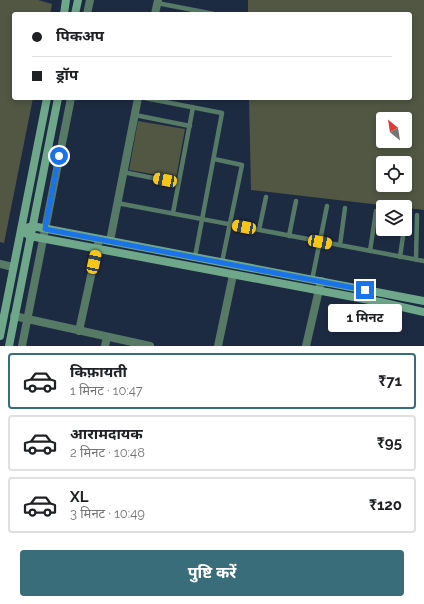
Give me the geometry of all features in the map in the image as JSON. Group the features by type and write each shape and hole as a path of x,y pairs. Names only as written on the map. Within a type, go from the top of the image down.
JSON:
{"street":[{"path":"64,12 66,0"},
{"path":"75,12 78,0"},
{"path":"87,12 90,0"},
{"path":"155,12 157,1"},
{"path":"0,336 47,100"},
{"path":"9,346 58,100"},
{"path":"22,346 70,100"},
{"path":"110,241 138,100"},
{"path":"21,230 32,226 424,301"},
{"path":"21,230 30,236 380,302 424,312"},
{"path":"79,330 99,239"},
{"path":"0,264 13,267"},
{"path":"218,346 233,275"},
{"path":"306,346 321,281"},
{"path":"14,316 150,346"},
{"path":"105,346 107,336"}],"lane":[{"path":"157,1 205,12"},
{"path":"156,100 222,113 195,257"},
{"path":"172,213 193,107"},
{"path":"135,115 190,126"},
{"path":"214,159 242,165 222,262"},
{"path":"123,172 178,183"},
{"path":"259,230 266,197"},
{"path":"289,236 296,201"},
{"path":"117,203 424,262"},
{"path":"312,280 327,206"},
{"path":"340,245 345,208"},
{"path":"370,251 376,211"},
{"path":"416,260 417,215"},
{"path":"400,257 403,236"}],"green space":[{"path":"0,0 38,0 52,4 50,12 12,12 12,100 33,100 4,243 0,242"},
{"path":"248,0 424,0 424,210 412,209 412,200 376,200 376,204 251,190 249,100 412,100 412,12 248,12"},
{"path":"138,121 185,129 176,178 129,170"}],"route":[{"path":"59,156 45,229 365,290"}]}
